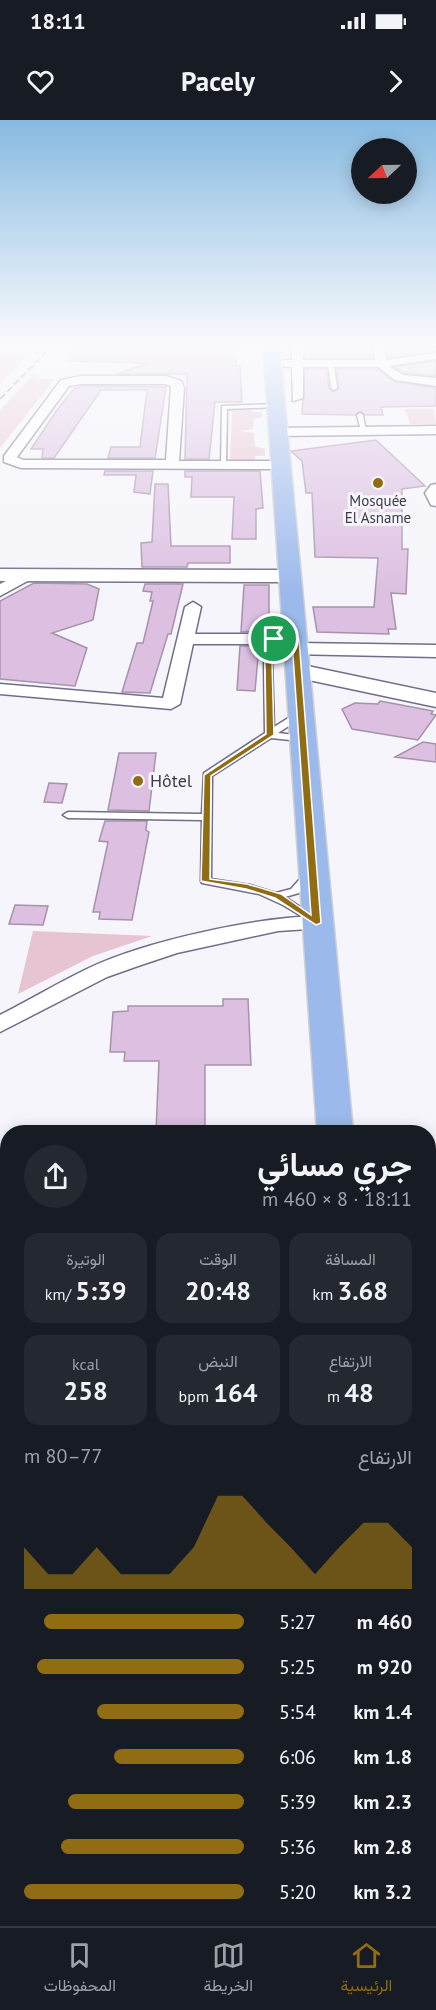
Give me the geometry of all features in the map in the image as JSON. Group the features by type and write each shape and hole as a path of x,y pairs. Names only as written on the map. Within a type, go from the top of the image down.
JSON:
{"main road":[{"path":"279,426 278,432 290,576 291,649 301,710 316,923 334,1125"}],"street":[{"path":"33,426 9,459 21,464 281,465"},
{"path":"172,464 175,426"},
{"path":"278,432 436,430"},
{"path":"436,488 432,493 436,502"},
{"path":"0,575 290,576"},
{"path":"0,591 27,575"},
{"path":"0,689 171,704 194,607"},
{"path":"187,639 291,649 436,651"},
{"path":"291,649 379,689"},
{"path":"301,710 305,698 322,687 338,685 379,689 436,700"},
{"path":"0,1025 99,972 152,954 278,924 316,923"}],"lane":[{"path":"223,465 224,426"},
{"path":"363,426 364,431"},
{"path":"270,735 268,662 291,649"},
{"path":"301,710 270,735 207,775 206,881 247,887 278,896 316,923"},
{"path":"270,735 292,737 303,743"},
{"path":"68,815 207,817"},
{"path":"278,896 295,891 304,884 312,870"}],"shaded area":[{"path":"0,426 17,426 0,448"},
{"path":"231,426 253,426 253,429 240,431 254,433 255,446 265,449 265,456 255,456 255,461 230,461"},
{"path":"33,931 152,936 93,956 18,994"}],"building":[{"path":"46,426 76,426 54,458 42,458 43,449 31,449"},
{"path":"143,426 160,426 155,458 108,458 111,447 140,447"},
{"path":"186,426 212,426 209,459 185,459"},
{"path":"376,440 425,486 402,489 402,549 408,549 406,594 391,593 396,629 388,629 389,634 317,632 313,607 374,607 378,558 315,557 312,493 306,493 302,461 291,451"},
{"path":"105,471 153,471 150,494 134,492 136,475 104,475"},
{"path":"185,471 260,471 263,508 256,509 256,539 232,539 234,497 191,497 192,477 185,477"},
{"path":"155,484 168,484 171,546 230,546 230,563 188,563 187,567 142,567 141,543 152,542"},
{"path":"34,583 87,584 99,589 93,620 52,633 87,648 75,686 0,679 0,601"},
{"path":"145,584 183,584 171,634 168,634 150,693 122,692 137,643 143,643 153,601 150,601 152,592 143,591"},
{"path":"244,585 269,585 269,630 241,632"},
{"path":"240,646 259,646 255,691 237,690"},
{"path":"380,701 433,711 431,714 436,715 418,740 352,729 342,709 355,703 378,704"},
{"path":"423,742 436,744 436,762 395,757"},
{"name":"Hôtel","path":"119,753 156,753 149,811 108,810"},
{"path":"49,783 67,784 62,803 44,802"},
{"path":"105,821 147,821 146,830 149,832 132,920 99,919 100,912 93,912 108,842 99,841"},
{"path":"15,905 48,906 43,925 9,924"},
{"path":"223,999 248,999 251,1065 205,1065 205,1125 156,1125 159,1061 124,1061 125,1052 110,1052 113,1012 128,1011 128,1006 223,1006"}],"place":[{"name":"Mosquée El Asname","path":"378,483"},
{"name":"Hôtel","path":"138,781"}],"route":[{"path":"274,639 296,639 316,923 278,896 247,887 206,881 207,775 270,735 268,662 274,639"}]}
